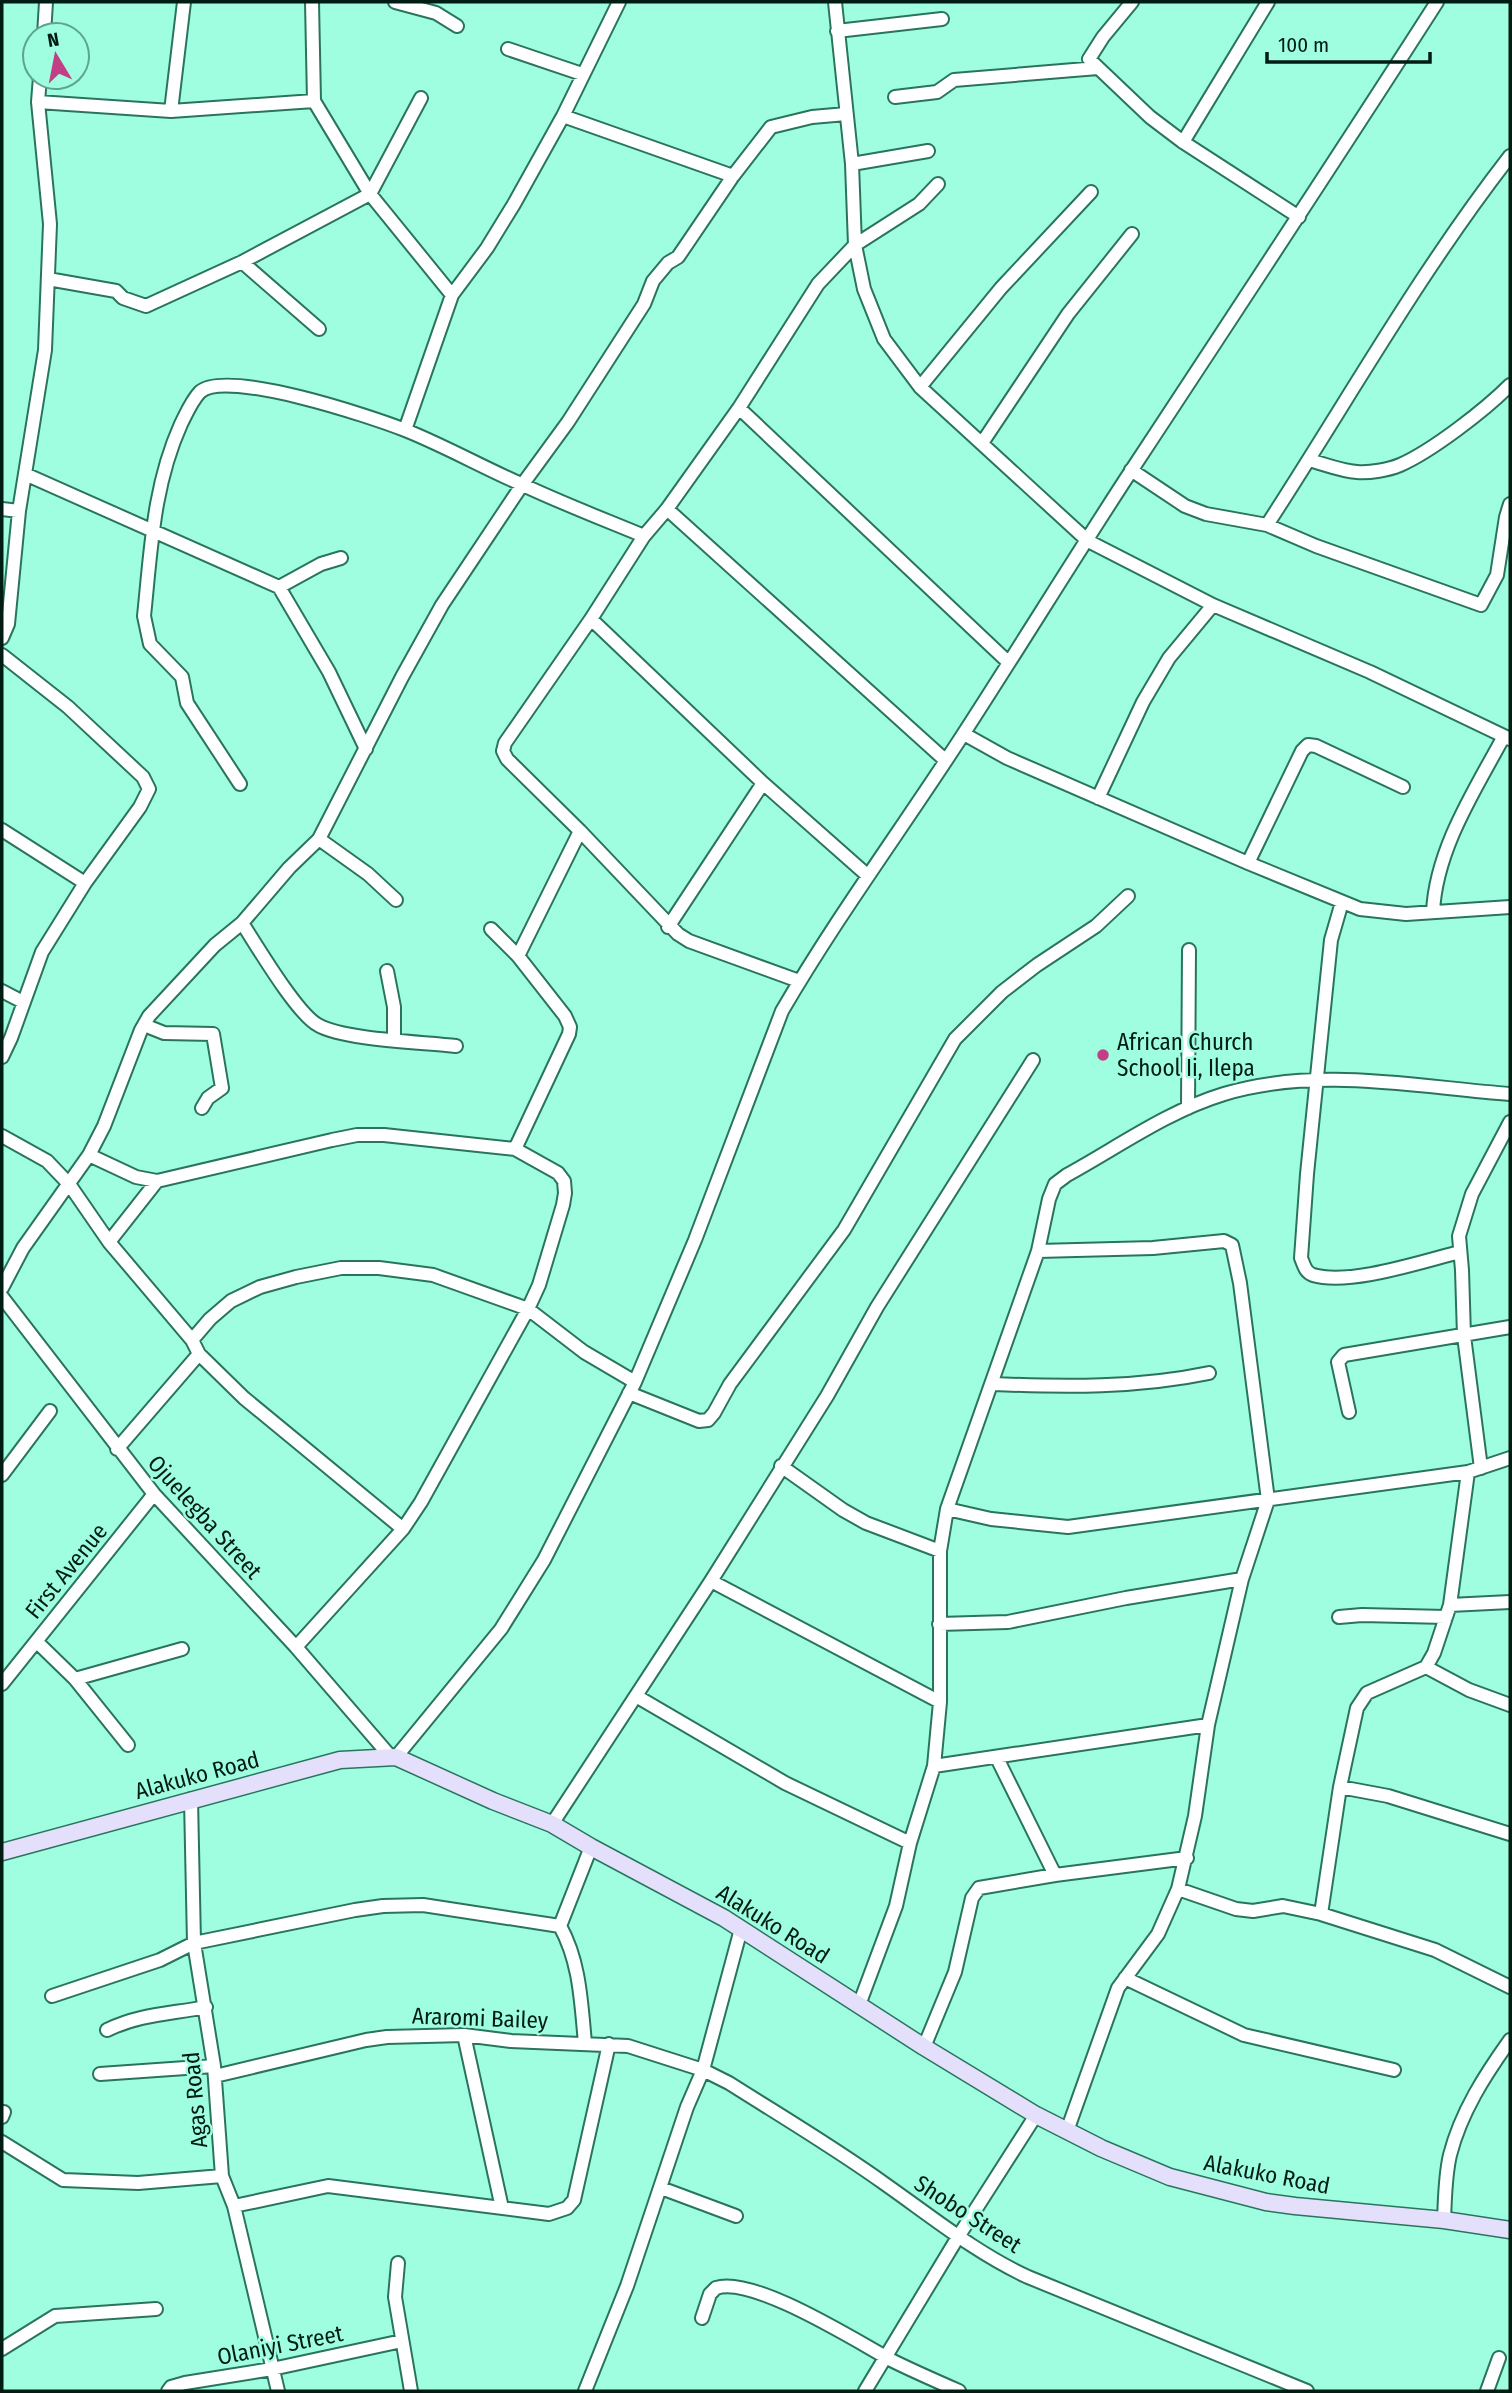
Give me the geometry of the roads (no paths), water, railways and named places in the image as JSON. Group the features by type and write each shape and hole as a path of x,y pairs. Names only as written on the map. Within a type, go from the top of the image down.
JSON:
{"main road":[{"name":"Alakuko Road","path":"2,1852 340,1760 393,1756 552,1824 685,1896 1036,2115 1170,2177 1266,2202 1444,2220 1510,2230"}],"street":[{"path":"45,21 46,2"},
{"path":"171,111 184,2"},
{"path":"312,2 314,101 370,194 452,295"},
{"path":"396,2 436,13 457,26"},
{"path":"405,430 452,295 487,248 563,116 619,2"},
{"path":"835,2 852,163 855,245 864,289 884,339 920,387 1087,541 1213,605 1370,672 1507,738 1456,827 1434,893 1433,912"},
{"path":"1132,2 1089,59 1150,117 1183,142 1299,217"},
{"path":"1183,142 1268,2"},
{"path":"393,1756 511,1615 544,1560 632,1388 695,1240 782,1010 799,981 867,875 964,734 1131,470 1299,217 1437,2"},
{"path":"836,31 942,19"},
{"path":"508,49 582,74"},
{"path":"895,97 937,92 954,80 1098,68"},
{"path":"2,638 8,624 19,511 45,350 50,224 39,91"},
{"path":"48,279 116,291 123,298 146,306 242,262 370,194 421,98"},
{"path":"38,102 171,111 314,101"},
{"path":"2,1288 23,1248 89,1155 104,1126 149,1016 215,945 242,923 319,839 442,605 596,380 645,304 653,281 668,263 678,257 733,176 771,127 812,117 846,114"},
{"path":"563,116 733,176"},
{"path":"852,163 928,151"},
{"path":"1267,526 1386,333 1473,204 1510,156"},
{"path":"799,981 689,941 668,926 580,831 507,759 503,751 505,743 591,619 643,536 667,509 739,408 818,284 855,245 919,204 938,184"},
{"path":"920,387 1001,288 1091,192"},
{"path":"982,443 1068,314 1132,234"},
{"path":"242,262 319,329"},
{"path":"1309,460 1356,472 1379,471 1399,466 1483,409 1510,385"},
{"path":"240,784 187,703 182,677 150,644 144,616 155,507 165,463 189,408 200,392 209,387 267,389 405,430 522,485 643,536"},
{"path":"739,408 1008,662"},
{"path":"1131,470 1185,506 1206,514 1267,526 1481,605 1497,575 1510,505"},
{"path":"25,474 279,587 329,672 366,749"},
{"path":"2,509 19,511"},
{"path":"667,509 946,760"},
{"path":"279,587 321,564 341,558"},
{"path":"1098,798 1143,702 1170,659 1213,605"},
{"path":"591,619 763,783 867,875"},
{"path":"2,655 68,707 148,783 149,789 140,807 85,883 42,951 2,1057"},
{"path":"964,734 1007,758 1360,909 1406,914 1510,906"},
{"path":"1248,863 1302,751 1308,745 1316,746 1404,787"},
{"path":"668,926 763,783"},
{"path":"2,830 85,883"},
{"path":"518,956 580,831"},
{"path":"319,839 368,874 396,900"},
{"path":"192,1340 210,1319 231,1301 260,1287 341,1268 379,1268 433,1275 528,1309 632,1388 699,1421 708,1420 730,1384 844,1230 956,1040 1002,992 1096,926 1128,896"},
{"path":"1342,902 1331,940 1300,1245 1301,1258 1306,1270 1313,1275 1342,1277 1384,1271 1460,1252"},
{"path":"242,923 302,1012 317,1025 341,1032 456,1046"},
{"path":"491,929 518,956 565,1016 570,1027 515,1149"},
{"path":"1188,1108 1189,950"},
{"path":"387,971 394,1007 394,1039"},
{"path":"2,991 23,1002"},
{"path":"144,1025 164,1032 213,1034 222,1088 208,1098 202,1108"},
{"path":"552,1824 711,1581 827,1396 877,1307 1033,1060"},
{"path":"859,2006 890,1925 910,1843 934,1766 940,1702 940,1551 947,1509 1038,1251 1049,1199 1055,1184 1188,1108 1260,1085 1317,1079 1510,1094"},
{"path":"1481,1468 1464,1336 1459,1236 1472,1194 1510,1122"},
{"path":"89,1155 136,1177 158,1181 357,1135 384,1135 515,1149 558,1173 564,1181 565,1193 539,1284 528,1309 421,1502 403,1529 296,1647"},
{"path":"2,1136 47,1161 68,1184 109,1242 192,1340 199,1354 244,1398 403,1529"},
{"path":"109,1242 158,1181"},
{"path":"1038,1251 1153,1248 1224,1241 1232,1245 1240,1283 1268,1500 1242,1579 1208,1725 1195,1816 1178,1889 1158,1934 1125,1978 1110,2007 1067,2131"},
{"name":"Ojuelegba Street","path":"2,1297 154,1494 393,1756"},
{"path":"1349,1412 1338,1362 1344,1355 1510,1327"},
{"path":"117,1449 199,1354"},
{"path":"993,1384 1065,1387 1120,1385 1209,1373"},
{"path":"2,1475 50,1411"},
{"path":"947,1509 991,1519 1068,1527 1468,1472 1510,1458"},
{"path":"781,1466 866,1523 940,1551"},
{"path":"1321,1914 1340,1787 1353,1723 1367,1693 1426,1667 1434,1653 1448,1611 1468,1472"},
{"name":"First Avenue","path":"2,1684 154,1494"},
{"path":"939,1624 1008,1622 1126,1598 1242,1579"},
{"path":"711,1581 940,1702"},
{"path":"1339,1617 1448,1611 1510,1602"},
{"path":"37,1642 75,1679 128,1745"},
{"path":"75,1679 182,1649"},
{"path":"1426,1667 1469,1690 1510,1705"},
{"path":"636,1696 785,1783 910,1843"},
{"path":"934,1766 1208,1725"},
{"path":"997,1758 1055,1875"},
{"path":"1340,1787 1388,1796 1510,1834"},
{"name":"Agas Road","path":"191,1799 194,1943 214,2071 222,2176 234,2206 278,2391"},
{"path":"560,1926 591,1847"},
{"path":"924,2047 955,1972 972,1898 976,1891 983,1887 1055,1875 1187,1858"},
{"path":"1178,1889 1236,1909 1253,1911 1283,1906 1321,1914 1435,1950 1510,1987"},
{"path":"52,1996 160,1960 194,1943 383,1906 423,1905 560,1926"},
{"path":"560,1926 570,1944 576,1966 585,2043"},
{"path":"587,2391 661,2188 678,2132 703,2070 741,1929"},
{"path":"1125,1978 1244,2035 1394,2070"},
{"path":"107,2030 143,2016 161,2016 206,2007"},
{"path":"464,2035 502,2208"},
{"name":"Araromi Bailey","path":"100,2074 214,2071 366,2040 464,2035 511,2041 609,2045 648,2051 703,2070"},
{"path":"1444,2220 1450,2156 1469,2102 1510,2040"},
{"path":"234,2206 328,2186 549,2214 567,2208 574,2200 609,2045"},
{"name":"Shobo Street","path":"703,2070 729,2083 804,2130 958,2237 1024,2275 1307,2391"},
{"path":"865,2391 1036,2115"},
{"path":"2,2143 62,2180 138,2183 222,2176"},
{"path":"661,2188 736,2216"},
{"path":"398,2263 395,2297 411,2391"},
{"path":"702,2318 710,2294 716,2288 732,2286 802,2310 886,2357 959,2391"},
{"path":"2,2349 55,2316 156,2309"},
{"name":"Olaniyi Street","path":"167,2391 185,2383 272,2369 402,2342"},
{"path":"1487,2391 1499,2358"}],"place":[{"name":"African Church School Ii, Ilepa","path":"1103,1055"}]}
